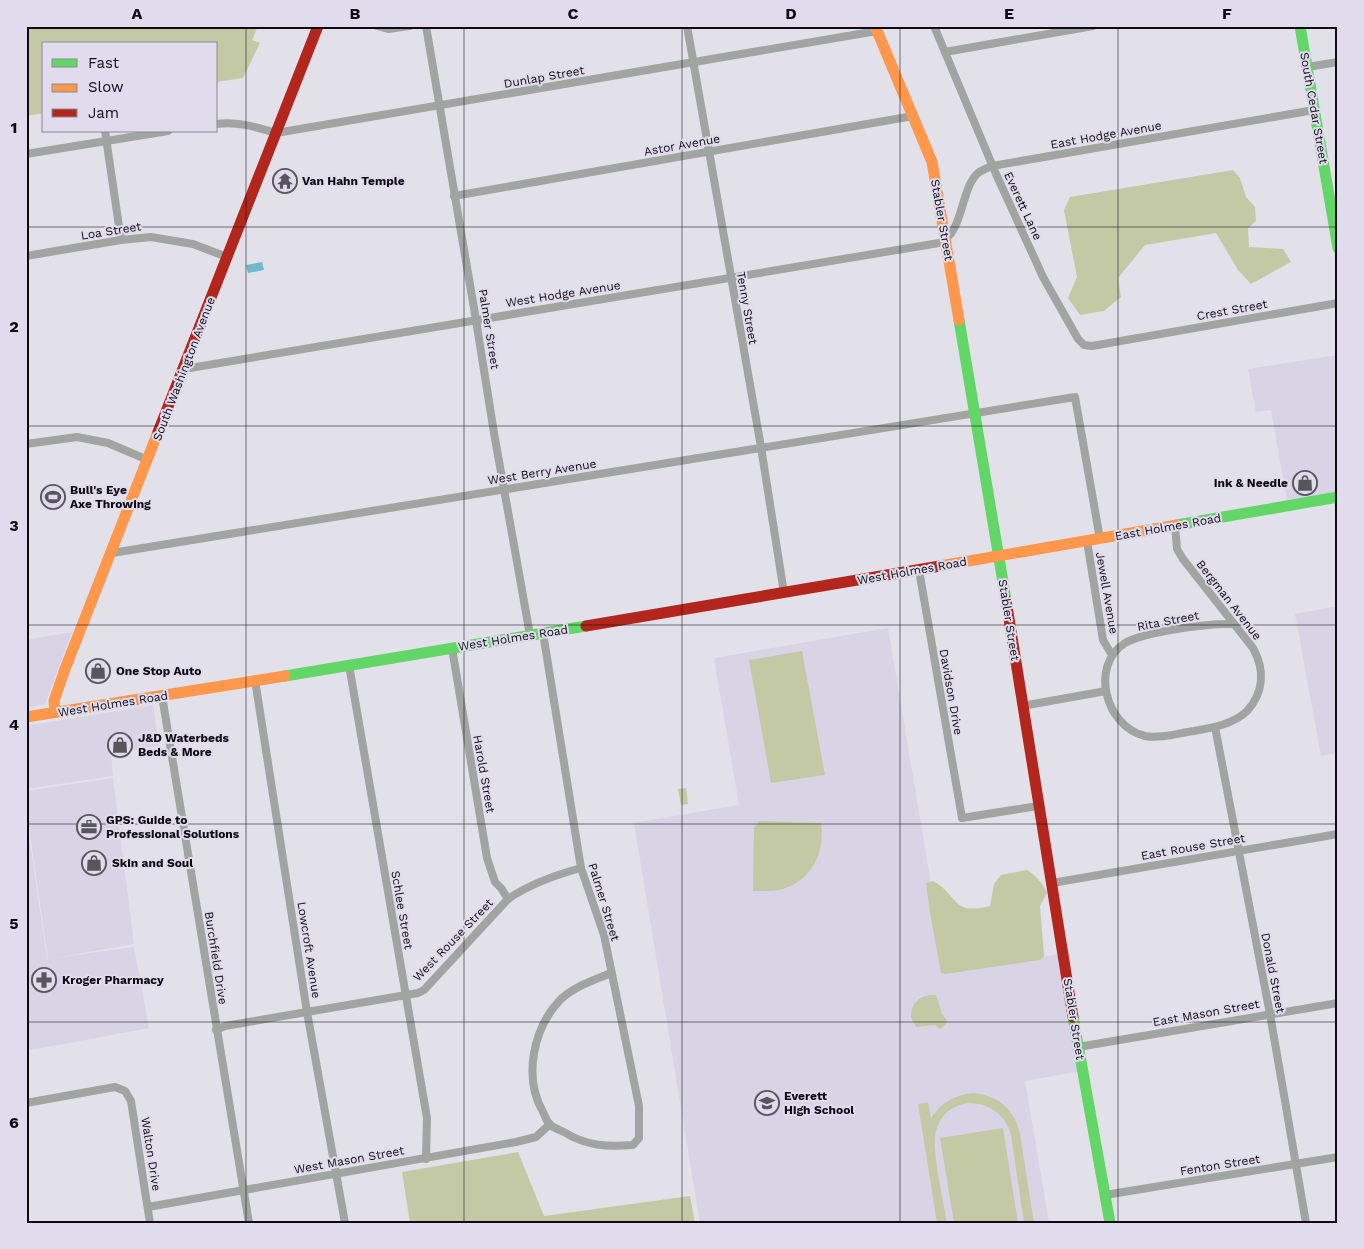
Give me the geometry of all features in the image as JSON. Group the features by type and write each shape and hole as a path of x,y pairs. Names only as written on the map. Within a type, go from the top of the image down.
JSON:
{"street":[{"name":"South Washington Avenue","path":"55,712 54,701 65,669 318,26"},
{"path":"378,26 388,29 410,26"},
{"name":"Palmer Street","path":"426,26 530,635"},
{"name":"Tenny Street","path":"687,26 761,447 784,593"},
{"name":"Everett Lane","path":"934,26 992,166 1043,277 1078,339 1089,347 1130,340"},
{"path":"945,52 1093,26"},
{"name":"South Cedar Street","path":"1300,26 1338,248"},
{"name":"Dunlap Street","path":"218,124 250,125 276,133 876,29"},
{"name":"Stabler Street","path":"876,29 932,162 999,556 1078,1047 1110,1223"},
{"path":"1307,67 1338,62"},
{"name":"East Hodge Avenue","path":"992,166 1314,110"},
{"name":"Astor Avenue","path":"454,196 914,116"},
{"path":"105,132 121,240"},
{"path":"26,154 162,132"},
{"path":"946,241 953,231 977,174 992,166"},
{"name":"Loa Street","path":"26,256 121,240 151,237 193,244 227,258"},
{"name":"West Hodge Avenue","path":"184,369 946,241"},
{"name":"Crest Street","path":"1130,340 1338,303"},
{"name":"West Berry Avenue","path":"112,553 1075,397"},
{"name":"Jewell Avenue","path":"1075,397 1100,539"},
{"path":"26,444 77,437 108,443 148,460"},
{"name":"East Holmes Road","path":"999,556 1338,497"},
{"name":"Bergman Avenue","path":"1175,526 1177,549 1232,624 1253,648 1259,659 1262,671 1256,698 1246,712 1235,719 1215,727"},
{"name":"Jewell Avenue","path":"1087,541 1103,640 1112,654"},
{"name":"West Holmes Road","path":"26,716 162,696 999,556"},
{"name":"Davidson Drive","path":"919,570 962,818 1038,806"},
{"name":"Rita Street","path":"1112,654 1124,643 1137,638 1194,626 1232,624"},
{"name":"Palmer Street","path":"543,633 581,868 604,936 639,1106 639,1138 633,1145 601,1146 572,1137 550,1124"},
{"name":"Harold Street","path":"452,648 487,858 495,882 508,900"},
{"path":"1112,654 1108,662 1106,691 1113,713 1128,728 1144,735 1157,737 1215,727"},
{"name":"Schlee Street","path":"349,665 404,995 427,1118 426,1158"},
{"name":"Lowcroft Avenue","path":"256,680 307,1012 345,1223"},
{"path":"1022,706 1106,691"},
{"name":"Burchfield Drive","path":"162,696 216,1030 250,1223"},
{"name":"Donald Street","path":"1215,727 1270,1014 1306,1223"},
{"name":"East Rouse Street","path":"1052,883 1338,834"},
{"name":"West Rouse Street","path":"216,1030 225,1026 418,993 424,990 508,900 523,889 560,873 581,868"},
{"path":"550,1124 537,1101 531,1073 533,1056 540,1034 547,1018 561,999 581,985 611,973"},
{"name":"East Mason Street","path":"1078,1047 1338,1003"},
{"name":"Walton Drive","path":"26,1103 115,1088 125,1091 131,1101 150,1223"},
{"name":"West Mason Street","path":"148,1206 516,1142 536,1136 550,1124"},
{"name":"Fenton Street","path":"1105,1195 1338,1157"}],"shaded area":[{"path":"1338,355 1338,492 1287,500 1271,410 1256,412 1248,369"},
{"path":"1338,606 1338,753 1321,756 1295,614"},
{"path":"888,628 946,973 1059,954 1081,1071 1025,1081 1049,1223 700,1223 634,823 739,805 714,658"},
{"path":"72,632 45,704 26,708 26,640"},
{"path":"153,705 159,746 111,754 113,776 26,789 26,726"},
{"path":"113,778 134,944 54,958 134,947 149,1028 26,1051 26,815 48,959 26,806 26,791"}],"green space":[{"path":"26,26 258,26 252,40 260,43 243,78 218,82 218,42 42,42 42,113 26,116"},
{"path":"1233,170 1240,178 1246,197 1255,207 1256,221 1248,228 1249,247 1283,249 1291,262 1251,284 1238,270 1216,233 1145,245 1118,278 1121,297 1104,311 1080,315 1068,298 1077,277 1064,210 1070,197"},
{"path":"802,651 825,775 771,783 749,660"},
{"path":"686,788 688,804 681,805 678,789"},
{"path":"759,821 821,823 822,833 819,852 816,861 805,877 780,890 753,891 754,828"},
{"path":"1027,870 1033,874 1047,893 1040,906 1044,956 1040,960 945,974 941,973 926,883 933,881 962,906 977,908 990,906 994,884 1001,875"},
{"path":"936,995 942,1014 947,1020 946,1024 940,1029 935,1025 916,1027 911,1017 911,1011 915,1003 922,997"},
{"path":"973,1093 982,1094 997,1100 1004,1105 1018,1125 1034,1223 1024,1223 1011,1135 1005,1122 997,1112 986,1106 974,1103 962,1104 951,1109 942,1118 936,1131 936,1163 947,1223 937,1223 918,1104 928,1102 931,1118 939,1108 949,1101"},
{"path":"1003,1128 1018,1223 954,1223 940,1138"},
{"path":"518,1152 544,1216 690,1196 695,1223 410,1223 402,1172"}],"water":[{"path":"262,262 264,270 248,273 246,265"}],"traffic: fast":[{"path":"1300,26 1338,248"},
{"path":"959,320 1006,600"},
{"path":"1177,525 1338,497"},
{"path":"285,676 586,626"},
{"path":"1073,1017 1110,1223"}],"traffic: slow":[{"path":"875,26 932,162 959,320"},
{"path":"55,712 54,701 65,669 158,432"},
{"path":"940,566 1177,525"},
{"path":"26,717 285,676"}],"traffic: jam":[{"path":"158,432 318,26"},
{"path":"586,626 940,566"},
{"path":"1006,600 1073,1017"}],"place":[{"name":"Van Hahn Temple","path":"285,181"},
{"name":"Ink & Needle","path":"1305,483"},
{"name":"Bull's Eye Axe Throwing","path":"53,497"},
{"name":"One Stop Auto","path":"98,671"},
{"name":"J&D Waterbeds Beds & More","path":"120,745"},
{"name":"GPS: Guide to Professional Solutions","path":"89,827"},
{"name":"Skin and Soul","path":"94,863"},
{"name":"Kroger Pharmacy","path":"44,980"},
{"name":"Everett High School","path":"767,1103"}]}
